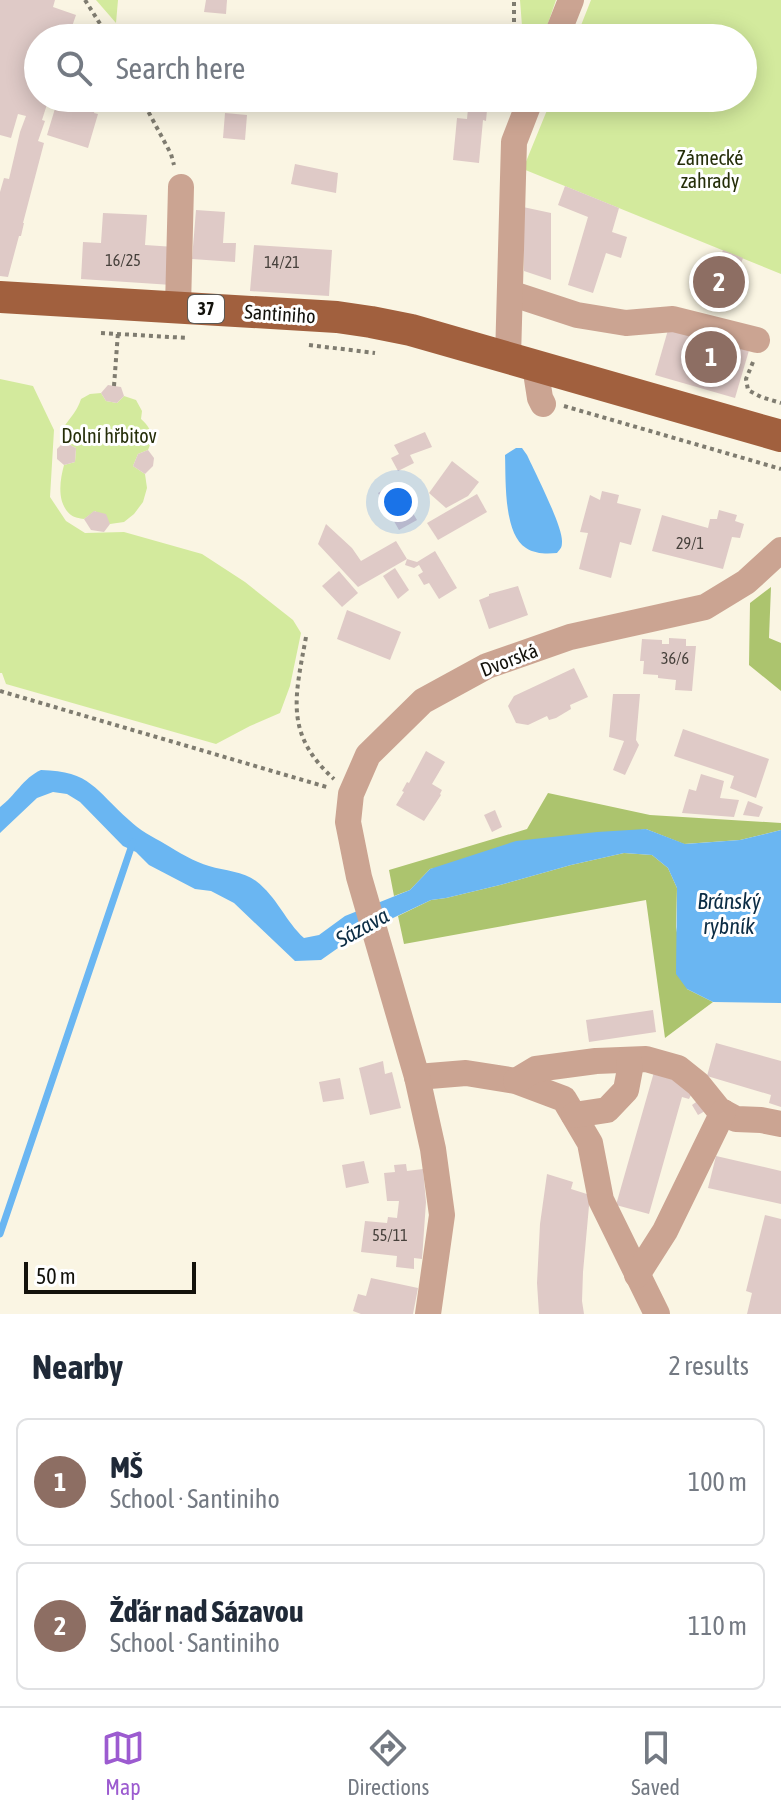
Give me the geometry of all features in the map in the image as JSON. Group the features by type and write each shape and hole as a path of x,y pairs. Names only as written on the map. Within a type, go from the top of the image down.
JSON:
{"main road":[{"name":"Santiniho","path":"0,297 119,320 178,307 371,322 411,330 781,436"}],"street":[{"path":"562,24 571,0"},
{"path":"526,112 514,142 510,293 522,362 542,401"},
{"path":"178,307 181,187"},
{"path":"510,293 577,315 626,323 673,319 757,340"},
{"name":"Dvorská","path":"417,1077 359,877 348,822 351,794 368,755 423,701 487,666 570,637 705,607 746,582 781,550"},
{"path":"516,1081 536,1069 596,1061 646,1059 678,1068 698,1084 723,1112 736,1119 781,1124"},
{"path":"574,1115 607,1110 626,1090 629,1060"},
{"path":"428,1314 442,1215 433,1149 417,1077 466,1073 516,1081 564,1099 590,1143 601,1200 657,1314"},
{"path":"637,1275 665,1231 723,1112"}],"path":[{"path":"85,0 100,24"},
{"path":"514,0 514,24"},
{"path":"148,112 171,154 181,187"},
{"path":"114,386 119,320"},
{"path":"89,331 119,320 197,338"},
{"path":"757,340 746,386 752,393 781,403"},
{"path":"307,345 382,354"},
{"path":"542,401 781,469"},
{"path":"306,637 296,717 302,740 326,772 351,794"},
{"path":"0,691 351,794"}],"green space":[{"path":"96,0 118,0 116,23"},
{"path":"520,0 556,0 548,24 522,24"},
{"name":"Zámecké zahrady","path":"591,0 781,0 781,274 523,169 546,112 757,112 757,24 582,24"},
{"path":"0,379 33,386 54,430 50,497 66,521 85,533 124,532 202,554 245,582 293,620 301,633 290,686 280,713 216,744 6,684 0,673"},
{"name":"Dolní hřbitov","path":"101,393 106,401 117,403 124,396 136,400 142,411 141,419 150,430 151,437 148,450 138,454 133,466 145,474 147,488 143,502 124,522 110,524 95,511 84,519 71,515 63,504 60,491 64,465 75,462 76,448 64,442 61,434 81,399"},
{"path":"771,587 769,638 781,643 781,691 749,665 750,603"},
{"path":"548,793 650,815 781,823 781,830 740,840 684,844 646,829 430,869 410,890 394,896 389,870 527,829"},
{"path":"624,853 652,855 668,868 677,888 676,927 687,989 713,1002 665,1038 646,900 404,944 398,916 431,900"}],"water":[{"path":"522,448 527,455 553,511 562,541 557,553 541,553 526,548 513,531 507,505 505,455"},
{"name":"Bránský rybník","path":"41,770 82,778 151,836 198,862 251,878 270,894 304,938 319,935 345,916 410,890 430,869 516,841 646,829 685,844 740,840 781,830 781,1003 713,1002 687,989 676,974 677,888 668,868 652,855 624,853 431,900 355,936 321,960 295,961 234,903 211,891 195,889 149,865 136,852 123,846 80,802 67,794 53,792 37,798 0,833 0,807"}],"building":[{"path":"0,0 55,0 53,7 76,15 73,24 24,24 24,112 45,112 42,120 45,121 38,141 44,143 8,277 0,276 0,192 4,178 9,179 26,116 18,114 11,138 0,135"},
{"path":"206,0 227,0 226,14 204,12"},
{"path":"54,112 98,114 88,148 47,135"},
{"path":"468,112 487,112 486,121 483,120 479,163 453,160 457,118 467,119"},
{"path":"225,113 247,115 245,140 223,138"},
{"path":"295,164 338,173 336,193 291,184"},
{"path":"565,186 619,208 612,232 627,237 621,258 606,253 593,293 568,285 588,217 558,205"},
{"path":"523,207 551,213 551,280 524,271"},
{"path":"196,210 225,212 223,243 236,243 235,262 192,259"},
{"path":"103,213 147,215 145,245 175,247 172,285 81,279 83,242 101,243"},
{"path":"254,245 332,250 329,296 250,291"},
{"path":"723,250 743,258 739,269 719,261"},
{"path":"670,323 750,347 735,398 655,375"},
{"path":"108,385 121,387 124,396 117,403 106,401 101,393"},
{"path":"425,432 432,447 410,455 414,463 398,471 391,458 399,454 394,445"},
{"path":"64,442 76,448 75,462 64,465 57,459 57,449"},
{"path":"148,450 154,458 153,466 145,474 133,466 138,454"},
{"path":"452,461 479,482 468,496 446,508 429,493"},
{"path":"396,483 404,498 411,495 417,506 411,510 417,520 399,530 378,493"},
{"path":"602,491 619,495 617,503 641,509 631,545 620,542 611,578 579,569 588,533 580,532 590,495 600,500"},
{"path":"477,494 487,512 438,540 427,523"},
{"path":"719,510 737,515 735,521 744,524 740,538 732,537 723,569 652,551 662,515 708,528 710,519 717,519"},
{"path":"94,511 106,514 110,524 104,532 91,530 84,519"},
{"path":"326,524 361,561 396,541 407,559 358,587 318,544"},
{"path":"435,551 457,588 439,599 429,583 424,585 418,575 423,572 419,565 414,568 405,565 407,559 417,562"},
{"path":"395,568 409,590 398,599 383,576"},
{"path":"339,571 358,593 342,607 322,586"},
{"path":"518,586 528,615 489,629 479,600"},
{"path":"347,610 401,632 390,660 337,639"},
{"path":"669,638 686,639 686,646 696,646 692,691 675,690 676,680 643,674 644,661 640,661 642,639 662,640 662,644 669,644"},
{"path":"574,668 588,697 570,705 571,709 556,718 549,720 547,716 528,725 516,723 508,706 514,696"},
{"path":"613,694 640,694 636,740 639,745 625,775 613,770 624,741 609,737"},
{"path":"683,729 769,759 756,798 730,788 734,776 674,756"},
{"path":"426,751 445,762 432,784 442,790 441,795 424,821 396,805"},
{"path":"701,774 724,781 720,798 739,800 734,817 682,813 689,789 696,791"},
{"path":"748,801 763,807 759,817 743,815"},
{"path":"495,810 502,827 492,832 484,815"},
{"path":"653,1010 656,1032 589,1042 586,1020"},
{"path":"716,1043 781,1061 781,1107 769,1103 771,1095 707,1076"},
{"path":"383,1061 385,1074 392,1072 401,1108 370,1115 359,1068"},
{"path":"654,1072 695,1087 689,1099 682,1097 649,1214 616,1205"},
{"path":"340,1078 344,1099 323,1102 319,1082"},
{"path":"699,1100 705,1111 698,1115 692,1105"},
{"path":"716,1156 781,1171 781,1204 708,1188"},
{"path":"364,1161 369,1183 346,1188 342,1165"},
{"path":"406,1164 407,1171 423,1169 426,1202 422,1259 414,1258 414,1269 396,1267 397,1256 361,1252 365,1221 387,1223 388,1217 397,1218 399,1201 387,1201 384,1173 395,1172 394,1165"},
{"path":"547,1174 573,1182 571,1189 590,1195 583,1272 584,1314 539,1314 540,1224"},
{"path":"765,1215 781,1219 781,1314 747,1314 752,1293 746,1291"},
{"path":"371,1278 418,1288 413,1314 361,1314 353,1311 358,1294 366,1296"}],"waterway":[{"path":"0,1234 133,842"}],"place":[{"name":"Žďár nad Sázavou","path":"719,282"},
{"name":"MŠ","path":"711,357"}],"water label":[{"name":"Sázava","path":"362,927"}]}
